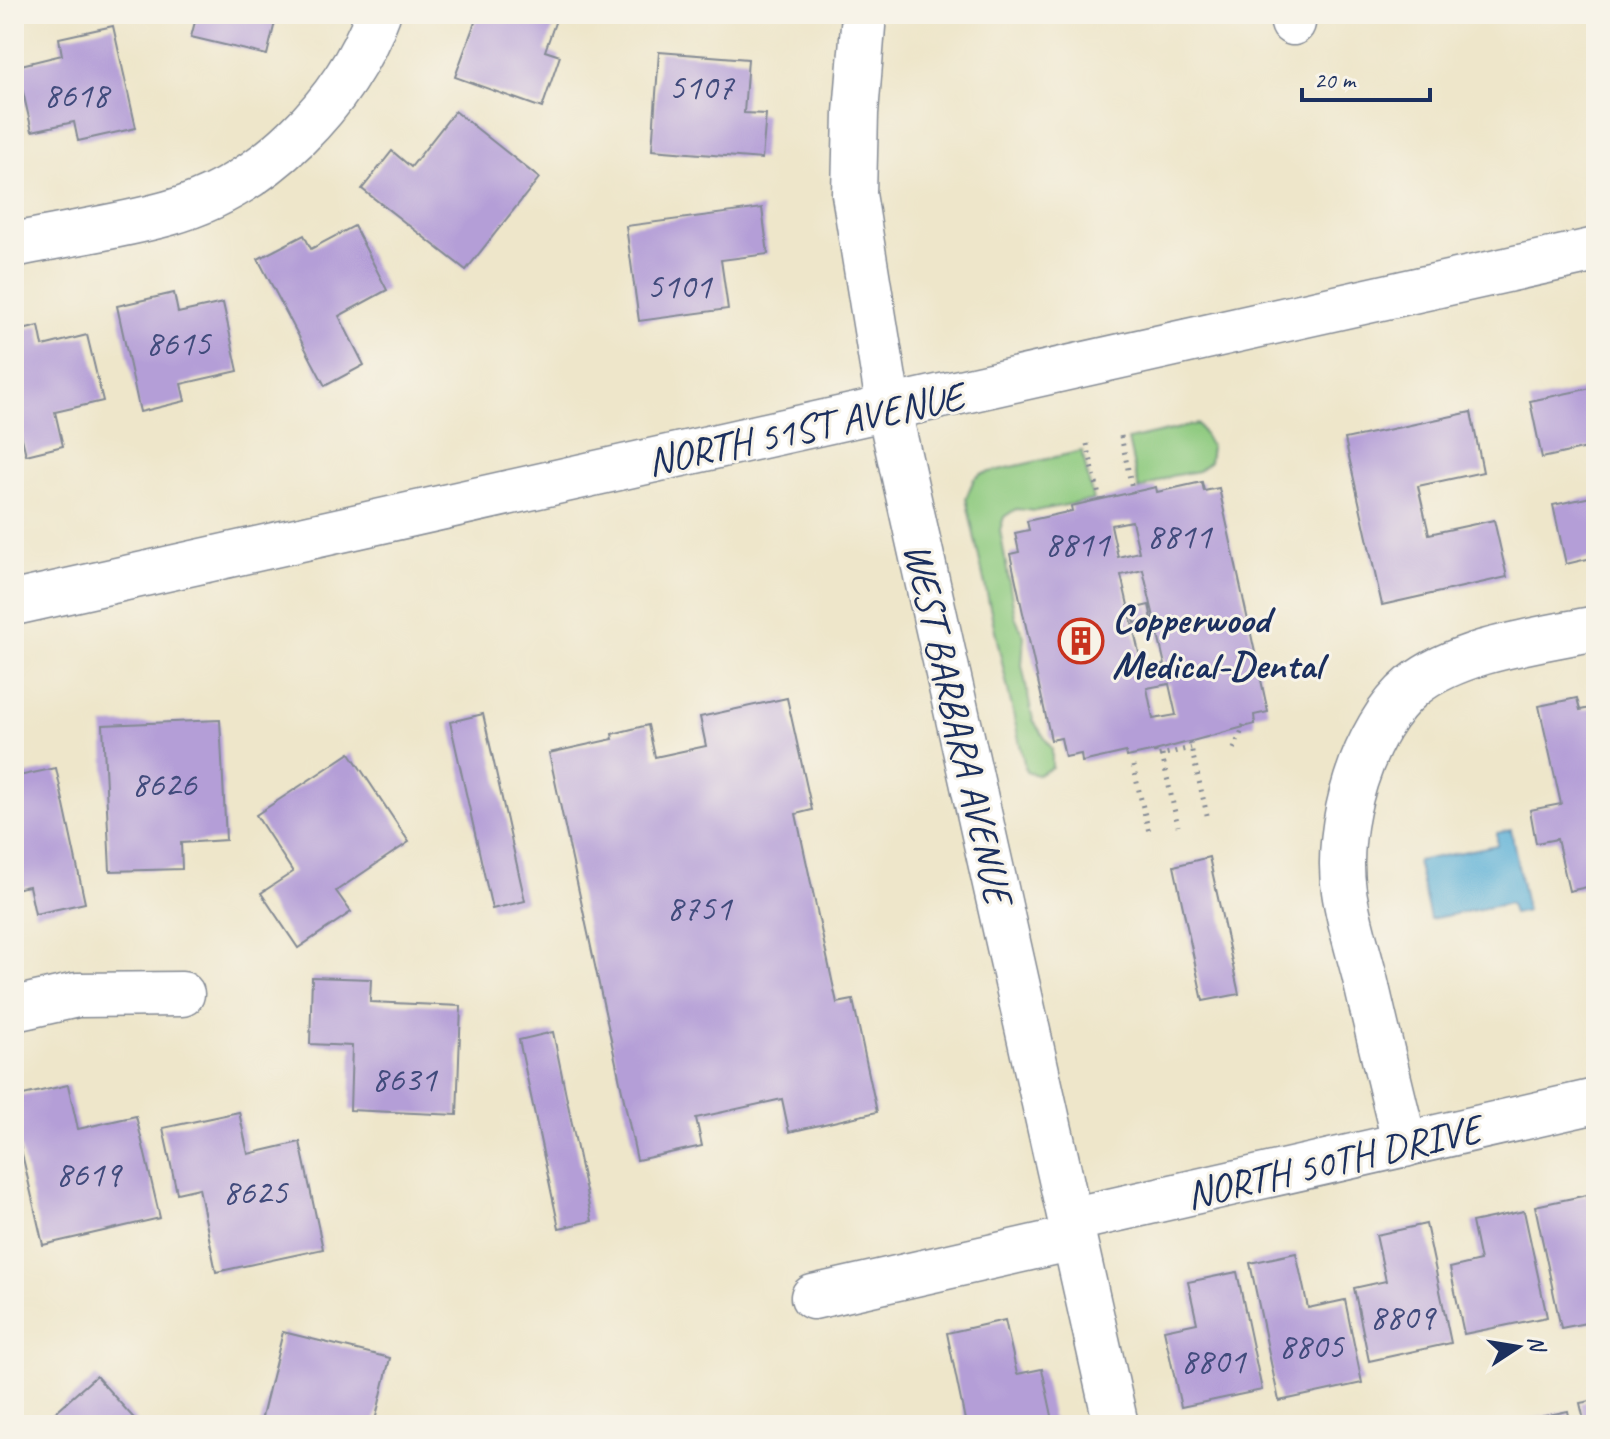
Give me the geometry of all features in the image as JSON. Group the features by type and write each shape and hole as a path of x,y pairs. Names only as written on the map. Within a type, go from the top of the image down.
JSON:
{"street":[{"name":"WEST BARBARA AVENUE","path":"864,14 856,113 854,194 889,410 1116,1425"},
{"path":"14,245 171,212 228,187 266,161 309,123 342,86 370,32"},
{"name":"NORTH 51ST AVENUE","path":"14,603 1596,250"},
{"path":"1405,1145 1343,889 1344,844 1352,794 1367,749 1379,726 1413,686 1472,655 1596,628"},
{"path":"14,1009 77,995 182,994"},
{"name":"NORTH 50TH DRIVE","path":"813,1297 1405,1145 1596,1101"}],"path":[{"path":"1121,436 1133,493"},
{"path":"1087,444 1100,500"},
{"path":"1234,749 1244,725"},
{"path":"1155,751 1156,756 1191,746 1208,819"},
{"path":"1162,755 1178,826"},
{"path":"1133,766 1149,832"}],"green space":[{"path":"1198,424 1211,447 1209,462 1198,471 1171,476 1139,490 1128,440"},
{"path":"1082,451 1093,500 1035,511 1016,509 1004,517 1000,530 1015,616 1024,636 1022,665 1033,720 1052,749 1052,768 1038,775 1026,772 966,498 974,479 981,474"}],"water":[{"path":"1511,830 1527,911 1513,914 1510,903 1430,919 1417,861 1497,845 1497,833"}],"building":[{"path":"197,14 277,14 267,55 191,37"},
{"path":"478,14 558,14 545,51 560,56 542,108 455,77"},
{"path":"113,26 136,128 78,141 74,122 32,131 17,66 62,55 59,38"},
{"path":"659,52 748,59 744,113 766,114 762,159 652,150"},
{"path":"455,111 539,178 466,270 362,189 392,151 411,167"},
{"path":"762,208 768,254 721,260 728,309 639,321 626,226"},
{"path":"354,226 387,290 339,316 364,365 325,386 258,259 304,235 311,249"},
{"path":"174,293 178,313 223,303 238,371 181,384 185,401 140,412 117,306"},
{"path":"39,326 43,346 87,335 103,401 55,412 63,446 26,455 17,417 14,418 14,332"},
{"path":"1596,387 1596,446 1542,458 1530,401"},
{"path":"1471,412 1483,472 1418,486 1429,534 1494,520 1507,577 1382,605 1345,439"},
{"path":"1202,482 1204,491 1219,488 1268,712 1254,715 1255,724 1155,751 1127,757 1126,752 1082,762 1081,754 1065,757 1061,738 1051,740 1010,554 1019,552 1015,533 1029,530 1027,521 1072,511 1071,506 1156,487 1157,492","holes":["1132,521 1139,552 1118,557 1111,525","1143,570 1165,665 1143,670 1121,575","1169,684 1176,715 1153,719 1147,688"]},
{"path":"1596,496 1596,557 1566,564 1553,505"},
{"path":"1149,605 1152,619 1135,623 1132,609"},
{"path":"787,698 812,810 796,814 837,1003 853,1000 877,1112 789,1132 782,1099 696,1118 702,1146 637,1160 549,753 613,739 612,734 648,725 655,757 706,746 700,717"},
{"path":"1577,698 1580,710 1596,707 1596,885 1569,891 1557,839 1536,843 1530,810 1561,804 1539,706"},
{"path":"483,714 525,901 492,909 450,722"},
{"path":"220,720 226,840 181,843 182,869 110,871 103,725"},
{"path":"350,753 409,842 336,891 351,912 298,948 261,893 293,872 256,815"},
{"path":"56,768 85,903 35,914 29,886 14,889 14,777"},
{"path":"1209,857 1239,994 1203,1001 1174,866"},
{"path":"312,977 371,979 370,1002 461,1006 457,1115 350,1110 352,1046 310,1044"},
{"path":"553,1032 592,1221 559,1228 519,1040"},
{"path":"68,1085 78,1129 136,1116 160,1218 43,1245 14,1119 14,1097"},
{"path":"239,1112 248,1154 300,1142 323,1249 216,1272 199,1188 177,1193 163,1128"},
{"path":"1587,1195 1596,1236 1596,1321 1561,1328 1535,1206"},
{"path":"1524,1211 1547,1317 1464,1334 1450,1268 1480,1261 1472,1222"},
{"path":"1426,1224 1451,1343 1369,1361 1354,1288 1386,1281 1376,1235"},
{"path":"1296,1253 1308,1308 1345,1300 1362,1383 1279,1401 1250,1263"},
{"path":"1237,1272 1262,1390 1181,1407 1164,1330 1197,1323 1188,1282"},
{"path":"1005,1320 1017,1374 1042,1369 1054,1425 966,1425 947,1333"},
{"path":"283,1332 390,1358 374,1425 260,1425"},
{"path":"96,1376 140,1425 41,1425"},
{"path":"1596,1400 1596,1425 1585,1425 1580,1403"},
{"path":"1568,1411 1571,1425 1507,1425 1507,1424"}],"place":[{"name":"Copperwood Medical-Dental","path":"1081,641"}]}
